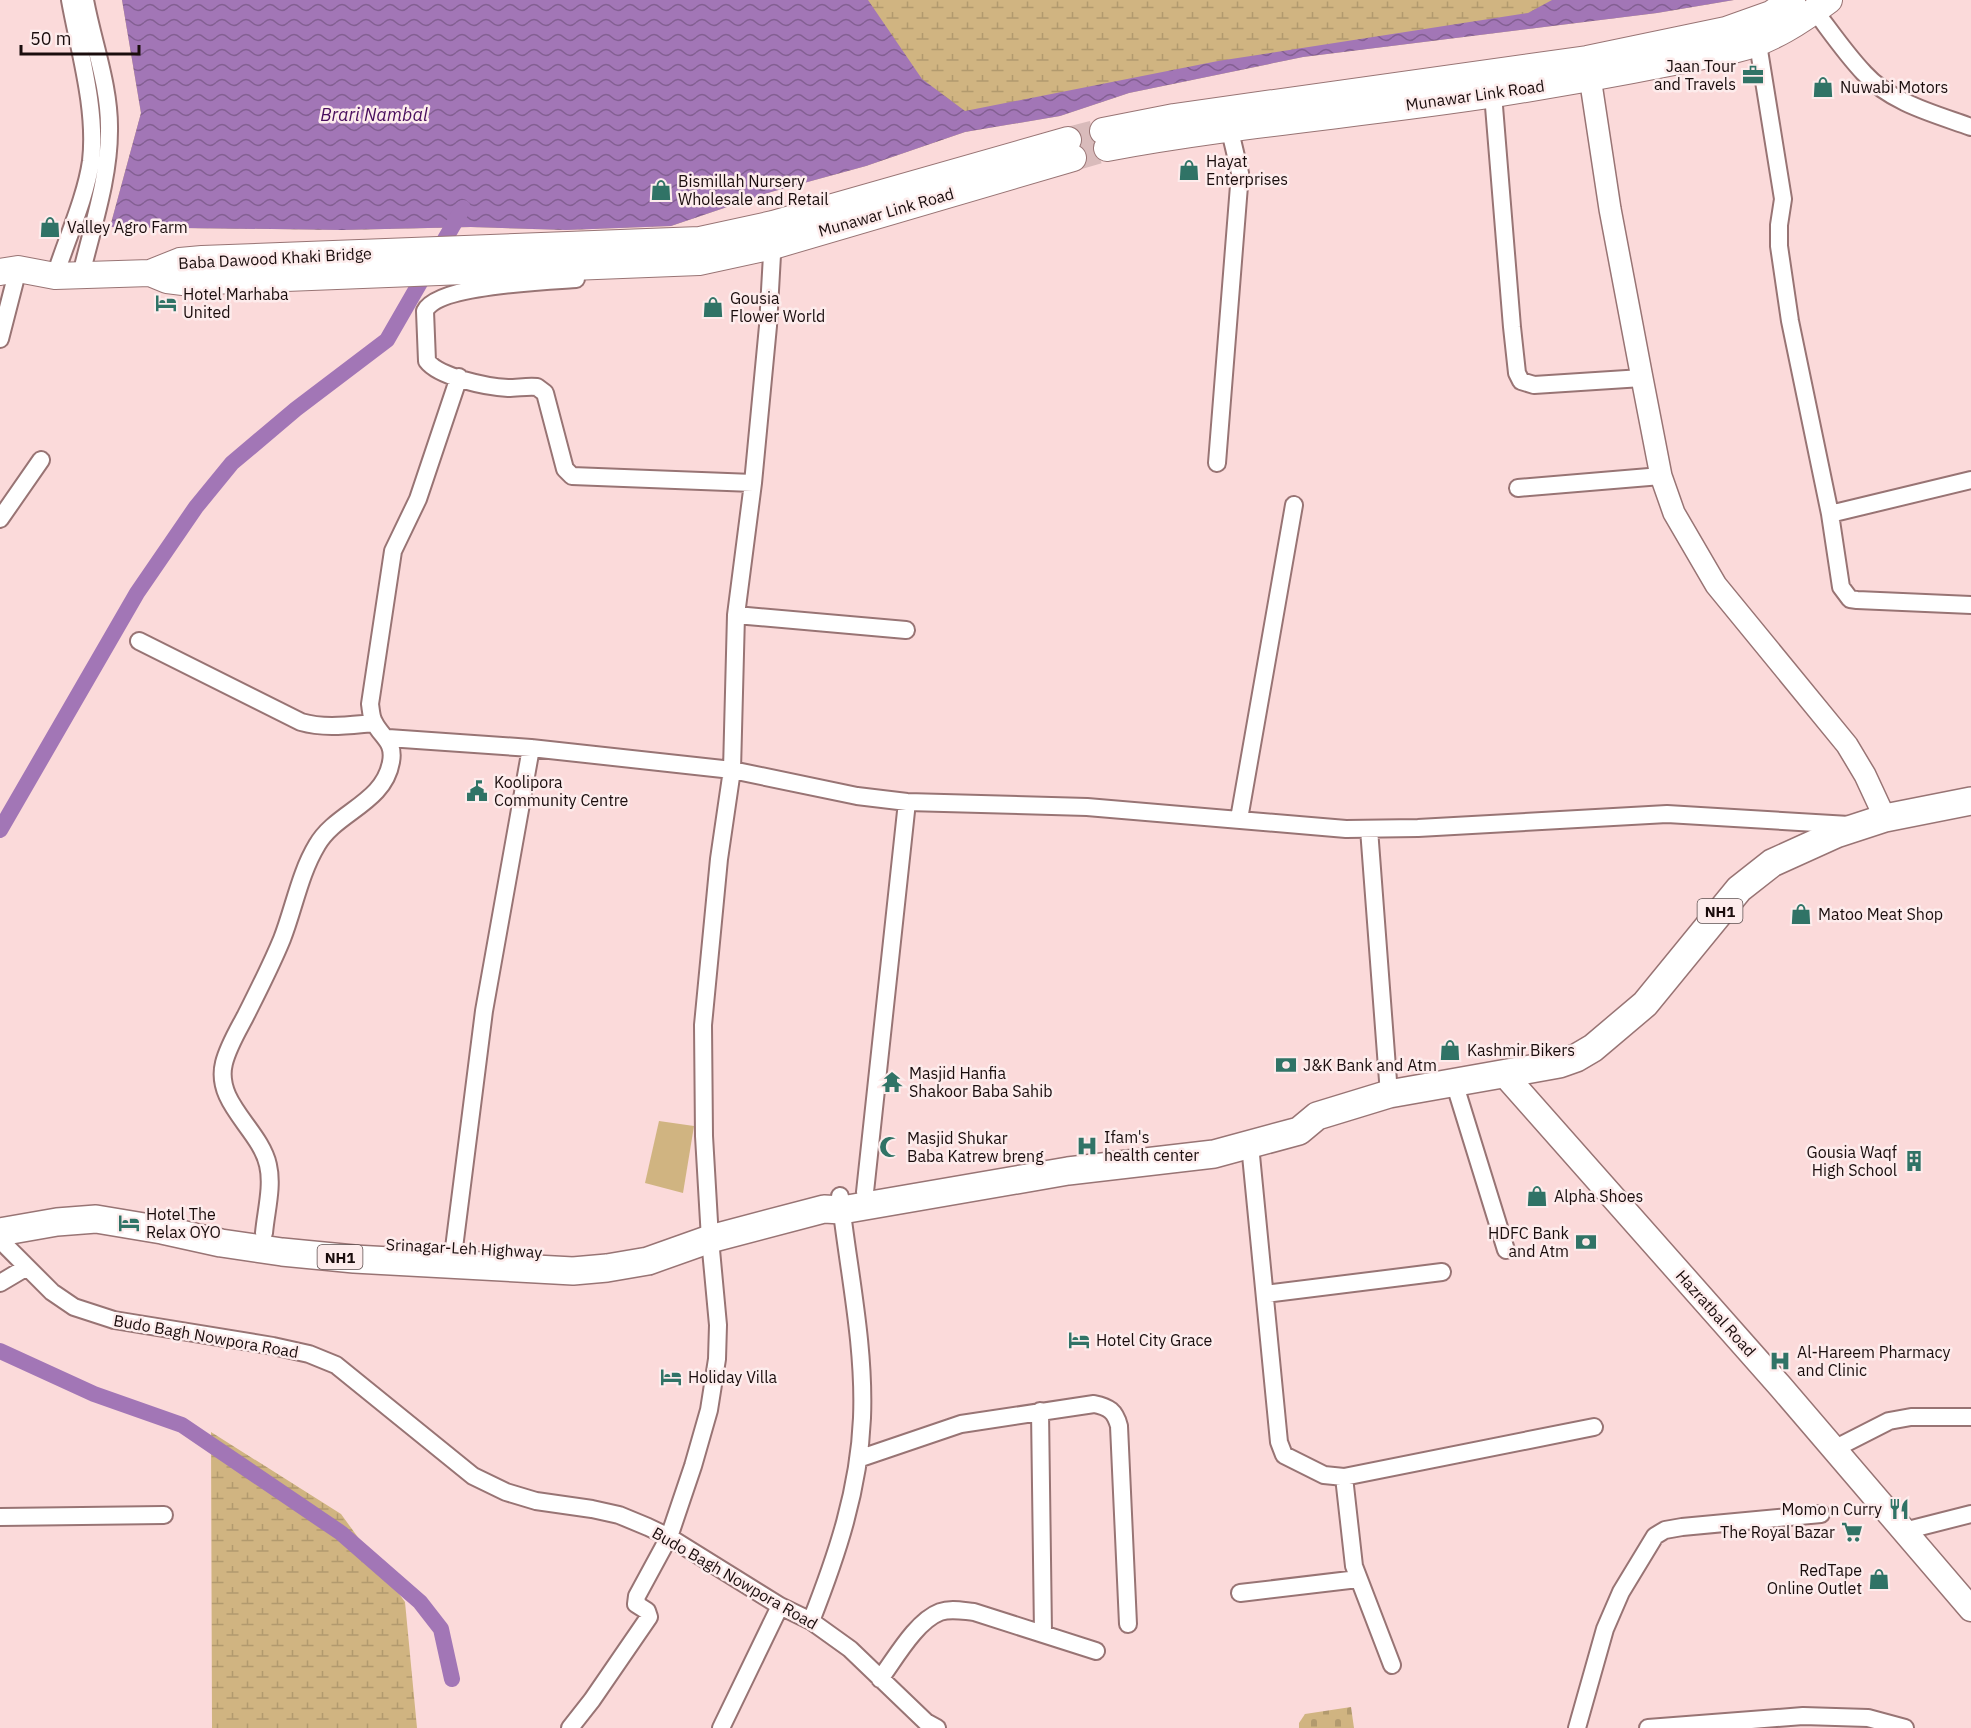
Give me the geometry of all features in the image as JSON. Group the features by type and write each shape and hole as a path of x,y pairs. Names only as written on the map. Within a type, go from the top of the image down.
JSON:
{"highway":[{"name":"NH1","path":"843,1202 1214,1154 1299,1131 1317,1116 1389,1094 1559,1064 1576,1058 1593,1048 1645,1004 1739,889 1772,863 1836,834 1873,822 1971,801"},
{"name":"NH1","path":"0,1232 57,1222 96,1219 282,1252 354,1259 548,1271 607,1269 648,1261 680,1248 843,1202 1078,1154 1213,1137 1248,1130 1300,1114 1317,1116"},
{"name":"Srinagar-Leh Highway","path":"0,1215 42,1207 95,1204 264,1233 454,1248 555,1253 612,1251 651,1246 680,1248"}],"main road":[{"name":"Munawar Link Road","path":"1105,140 1228,118 1758,44 1812,4"},
{"name":"Munawar Link Road","path":"1228,118 1493,94 1812,4"},
{"name":"Munawar Link Road","path":"704,254 1070,149"},
{"name":"Baba Dawood Khaki Bridge","path":"81,275 150,273 167,280 203,270 704,254"},
{"path":"6,266 54,276 81,275"},
{"name":"Hazratbal Road","path":"1504,1074 1834,1449 1971,1609"}],"street":[{"path":"54,276 90,162 92,133 90,106 70,0"},
{"path":"81,275 101,191 110,130 106,95 85,0"},
{"path":"1812,4 1865,75 1890,94 1913,106 1971,127"},
{"path":"1758,44 1784,199 1779,225 1779,246 1790,321 1830,514 1841,587 1850,598 1971,605"},
{"path":"388,738 531,748 732,770 857,796 907,802 1087,807 1346,829 1667,814 1873,822 1865,775 1847,745 1716,585 1674,513 1661,476 1642,378 1610,209 1588,68"},
{"path":"1493,94 1512,327 1517,373 1521,381 1534,385 1642,378"},
{"path":"1217,463 1240,173 1228,118"},
{"path":"570,1728 649,1617 647,1611 636,1604 636,1600 669,1537 693,1466 709,1410 717,1359 718,1325 704,1136 703,1024 719,859 732,770 736,615 753,483 768,326 773,235"},
{"path":"704,254 696,270 471,289 432,302 425,311 427,361 435,369 459,377 499,387 532,387 542,390 545,393 564,469 572,477 753,483"},
{"path":"0,339 6,266"},
{"path":"264,1233 270,1181 268,1165 264,1152 227,1095 222,1079 224,1063 282,938 315,847 330,828 380,788 392,762 392,750 388,738 374,723 370,704 389,565 398,537 418,499 459,377"},
{"path":"0,519 40,460"},
{"path":"1518,488 1661,476"},
{"path":"1830,514 1971,480"},
{"path":"1239,819 1294,505"},
{"path":"736,615 906,630"},
{"path":"139,641 301,722 313,726 374,723"},
{"path":"454,1248 484,1011 531,748"},
{"path":"811,1621 840,1546 858,1459 862,1419 862,1385 843,1202 907,802"},
{"path":"1369,829 1389,1094"},
{"path":"1454,1082 1506,1250"},
{"path":"1250,1145 1279,1442 1284,1455 1324,1475 1344,1478 1594,1427"},
{"name":"Budo Bagh Nowpora Road","path":"0,1240 52,1292 74,1307 114,1320 309,1354 336,1365 359,1382 473,1476 506,1492 536,1501 619,1515 669,1537 780,1606 811,1621 850,1649 926,1722 937,1728"},
{"path":"0,1283 27,1268"},
{"path":"1265,1294 1442,1272"},
{"path":"858,1459 961,1424 1094,1404 1108,1407 1116,1414 1119,1426 1128,1624"},
{"path":"1040,1411 1043,1633"},
{"path":"1834,1449 1889,1421 1911,1417 1970,1417"},
{"path":"1344,1478 1351,1550 1358,1579 1392,1665"},
{"path":"1577,1728 1612,1610 1655,1536 1665,1530 1682,1527 1821,1514"},
{"path":"1904,1531 1971,1514"},
{"path":"0,1517 164,1515"},
{"path":"1240,1593 1358,1579"},
{"path":"721,1728 780,1606"},
{"path":"880,1679 915,1631 927,1620 941,1612 957,1610 974,1612 1096,1651"},
{"path":"1648,1728 1803,1716 1868,1718 1905,1728"}],"green space":[{"name":"Brari Nambal","path":"122,0 1734,0 1657,13 1303,57 1129,93 1060,116 965,132 866,166 771,192 671,226 566,230 471,227 342,230 110,227 141,113"},
{"path":"659,1121 694,1126 683,1193 645,1183"},
{"path":"211,1432 341,1514 405,1602 417,1728 212,1728"},
{"path":"1351,1707 1354,1728 1299,1728 1299,1723 1305,1714"}],"water":[{"name":"Brari Nambal","path":"122,0 868,0 922,79 965,111 1218,61 1528,13 1552,0 1734,0 1657,13 1303,57 1129,93 1060,116 965,132 866,166 771,192 671,226 566,230 471,227 342,230 110,227 141,113"}],"waterway":[{"path":"0,830 137,593 196,507 232,463 296,409 387,340 463,208"},
{"path":"0,1351 94,1394 182,1425 341,1533 420,1602 441,1629 452,1679"}],"tunnel":[{"path":"1068,140 1103,131"},
{"path":"1073,158 1107,148"}],"place":[{"name":"Jaan Tour and Travels","path":"1753,75"},
{"name":"Nuwabi Motors","path":"1823,87"},
{"name":"Hayat Enterprises","path":"1189,170"},
{"name":"Bismillah Nursery Wholesale and Retail","path":"661,190"},
{"name":"Valley Agro Farm","path":"50,227"},
{"name":"Hotel Marhaba United","path":"166,303"},
{"name":"Gousia Flower World","path":"713,307"},
{"name":"Koolipora Community Centre","path":"477,791"},
{"name":"Matoo Meat Shop","path":"1801,914"},
{"name":"Kashmir Bikers","path":"1450,1050"},
{"name":"J&K Bank and Atm","path":"1286,1065"},
{"name":"Masjid Hanfia Shakoor Baba Sahib","path":"892,1082"},
{"name":"Ifam's health center","path":"1087,1146"},
{"name":"Masjid Shukar Baba Katrew breng","path":"890,1147"},
{"name":"Gousia Waqf High School","path":"1914,1161"},
{"name":"Alpha Shoes","path":"1537,1196"},
{"name":"Hotel The Relax OYO","path":"129,1223"},
{"name":"HDFC Bank and Atm","path":"1586,1242"},
{"name":"Hotel City Grace","path":"1079,1340"},
{"name":"Al-Hareem Pharmacy and Clinic","path":"1780,1361"},
{"name":"Holiday Villa","path":"671,1377"},
{"name":"Momo n Curry","path":"1899,1509"},
{"name":"The Royal Bazar","path":"1852,1532"},
{"name":"RedTape Online Outlet","path":"1879,1579"}]}
